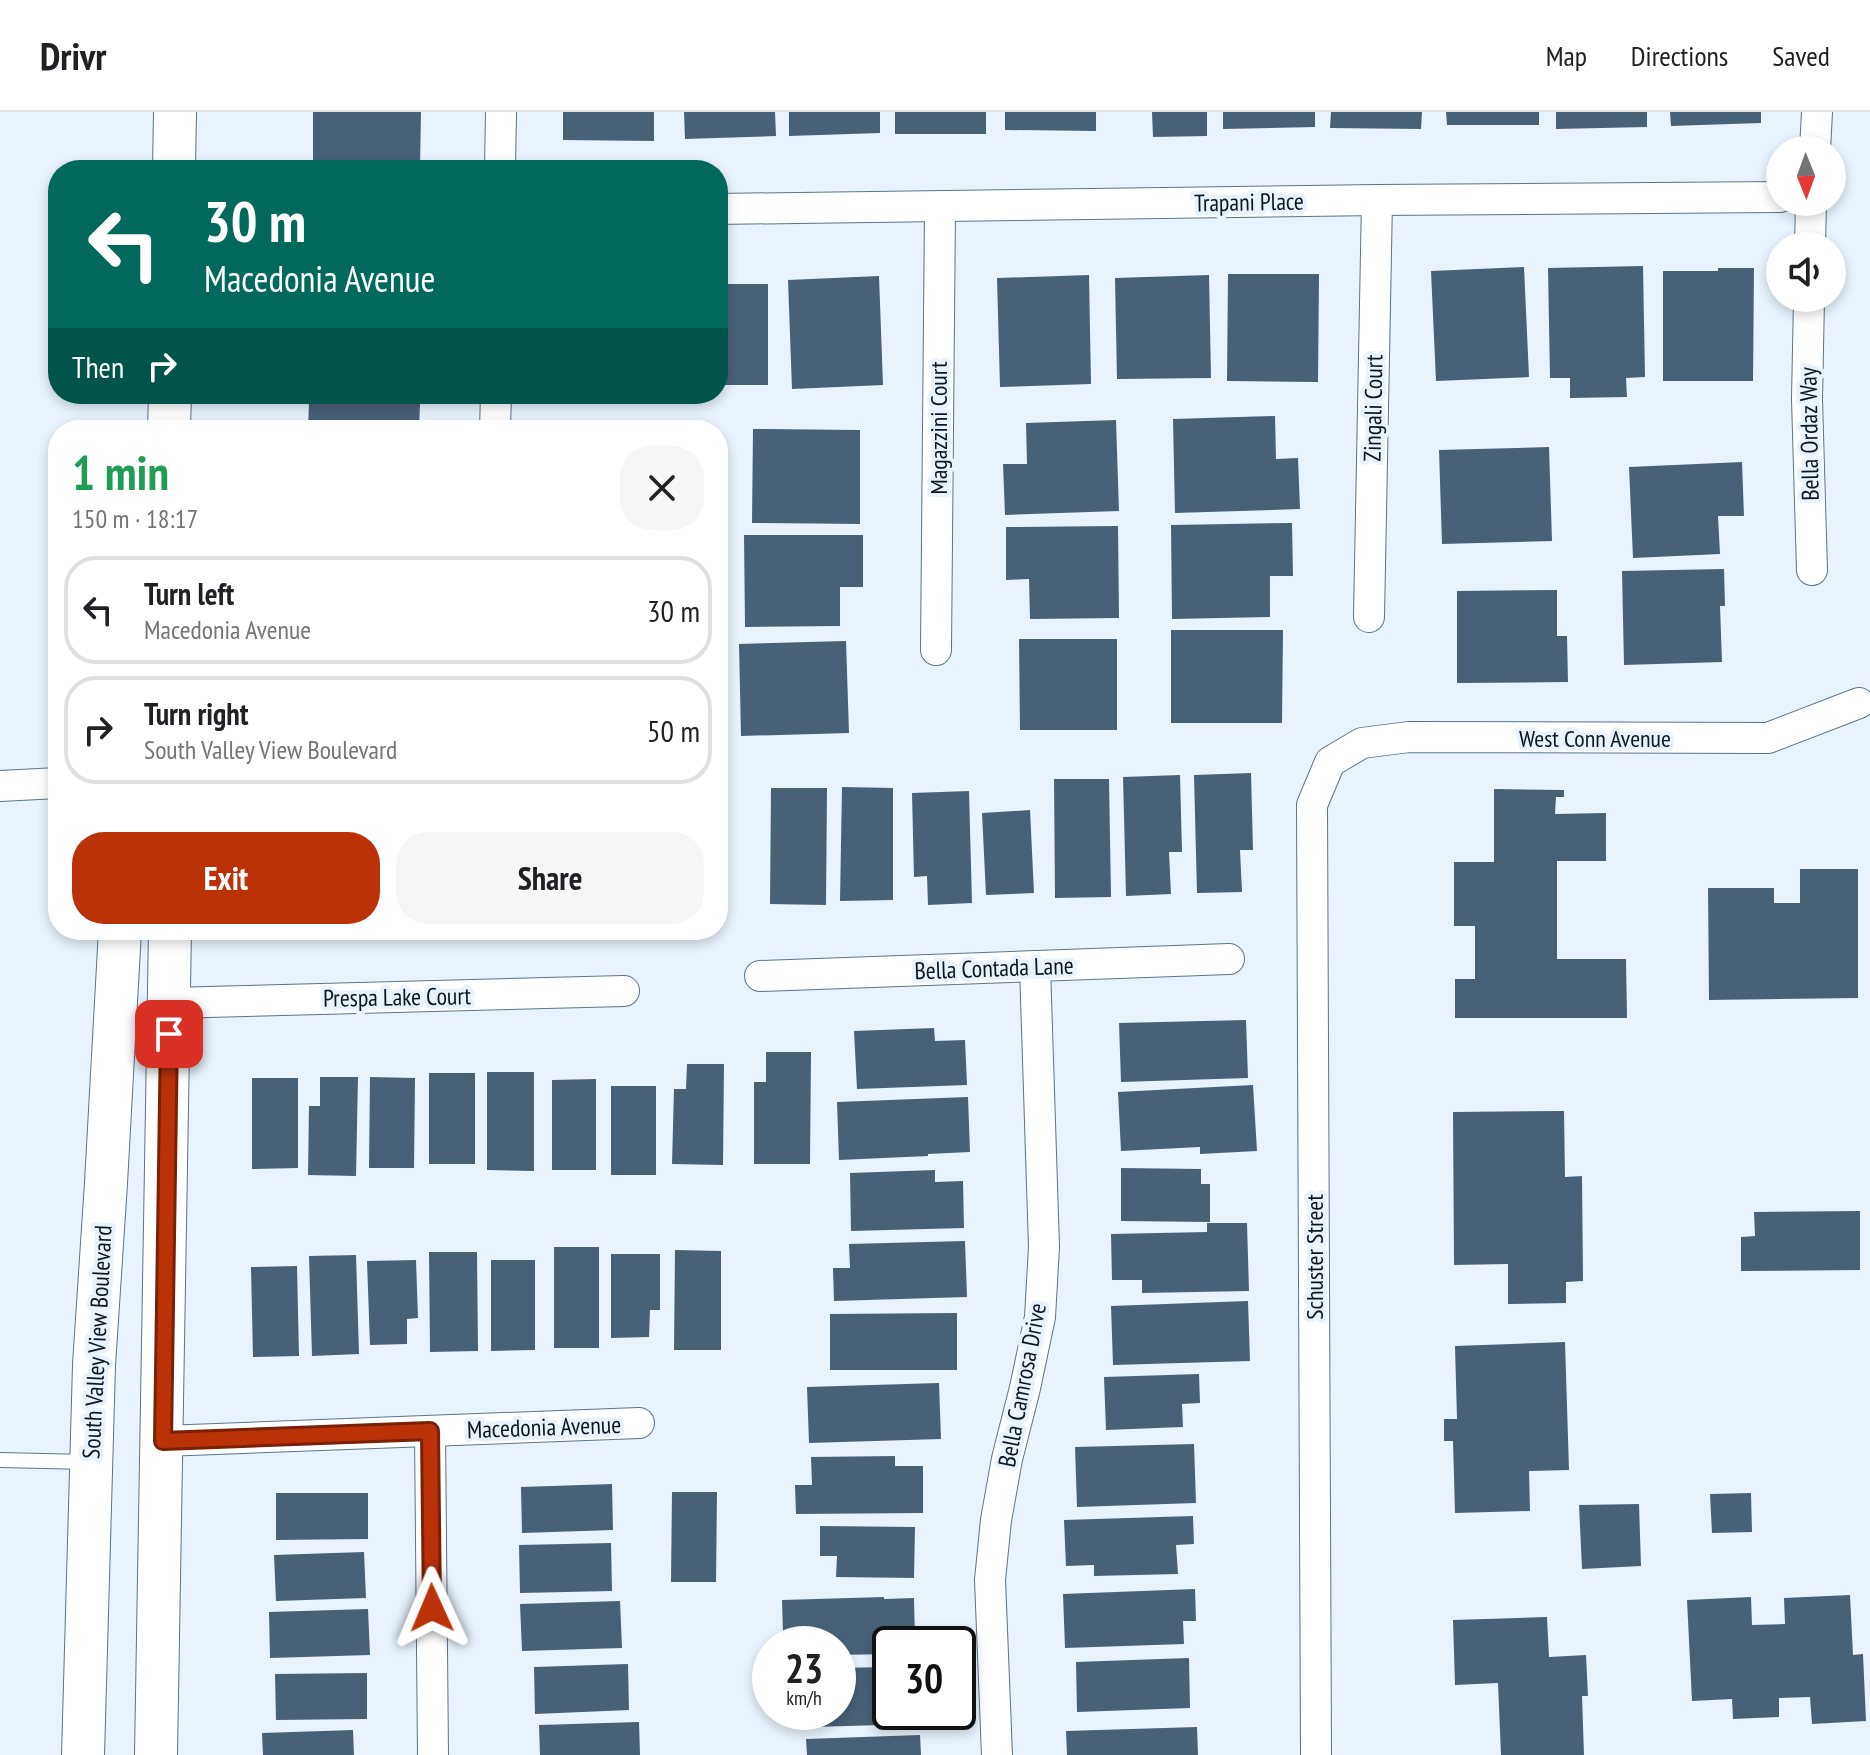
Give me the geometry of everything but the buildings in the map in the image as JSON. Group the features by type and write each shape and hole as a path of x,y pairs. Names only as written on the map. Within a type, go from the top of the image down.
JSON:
{"main road":[{"path":"174,160 175,112"},
{"name":"South Valley View Boulevard","path":"83,1755 94,1365 119,940"},
{"path":"156,1755 170,940"}],"street":[{"path":"500,160 501,112"},
{"path":"1816,136 1817,112"},
{"name":"Trapani Place","path":"728,209 1766,197"},
{"name":"Zingali Court","path":"1369,617 1377,200"},
{"name":"Magazzini Court","path":"936,650 940,207"},
{"name":"Bella Ordaz Way","path":"1809,312 1807,399 1812,570"},
{"name":"West Conn Avenue","path":"1330,762 1362,743 1409,737 1768,738 1859,703"},
{"name":"Schuster Street","path":"1316,1755 1312,805 1330,762"},
{"path":"0,786 48,784"},
{"name":"Bella Contada Lane","path":"760,976 1229,959"},
{"name":"Bella Camrosa Drive","path":"997,1755 990,1580 1004,1474 1040,1317 1044,1247 1035,966"},
{"name":"Prespa Lake Court","path":"170,1003 624,991"},
{"name":"Macedonia Avenue","path":"163,1441 639,1423"},
{"path":"430,1431 433,1755"}],"lane":[{"path":"0,1460 90,1462"}],"route":[{"path":"169,1034 163,1441 430,1431 432,1608"}]}
